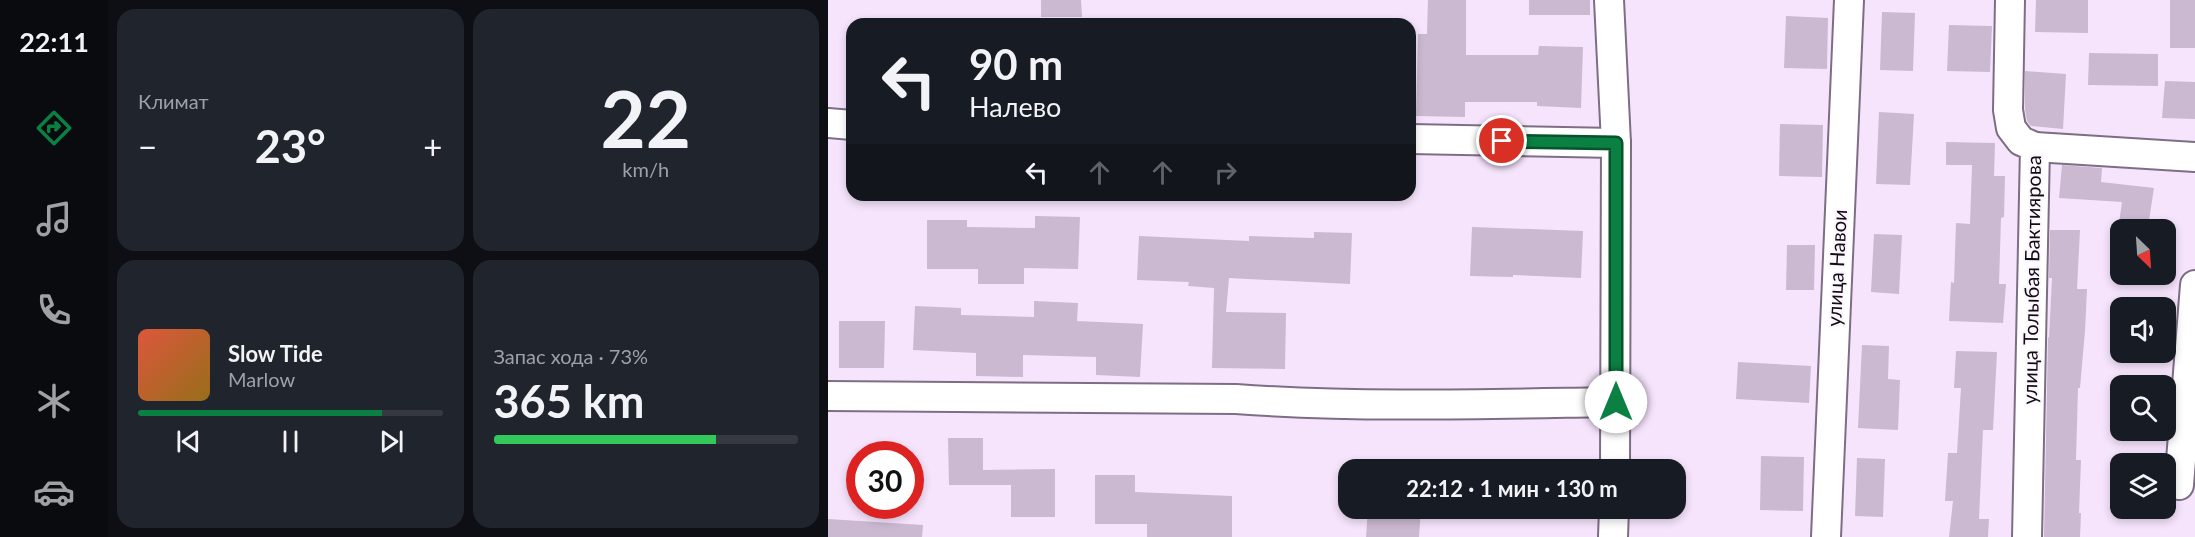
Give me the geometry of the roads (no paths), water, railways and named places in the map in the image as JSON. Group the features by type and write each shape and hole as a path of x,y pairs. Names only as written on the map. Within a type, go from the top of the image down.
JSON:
{"street":[{"path":"1609,0 1616,143 1615,459"},
{"name":"улица Навои","path":"1826,537 1849,0"},
{"name":"улица Толыбая Бактиярова","path":"2010,0 2008,110 2011,128 2021,141 2035,147 2027,537"},
{"path":"828,123 846,124"},
{"path":"1416,139 1616,143"},
{"path":"2035,147 2195,157"},
{"path":"2179,485 2195,285"},
{"path":"828,396 1236,399 1408,405 1616,402"},
{"path":"1613,537 1614,519"}]}
